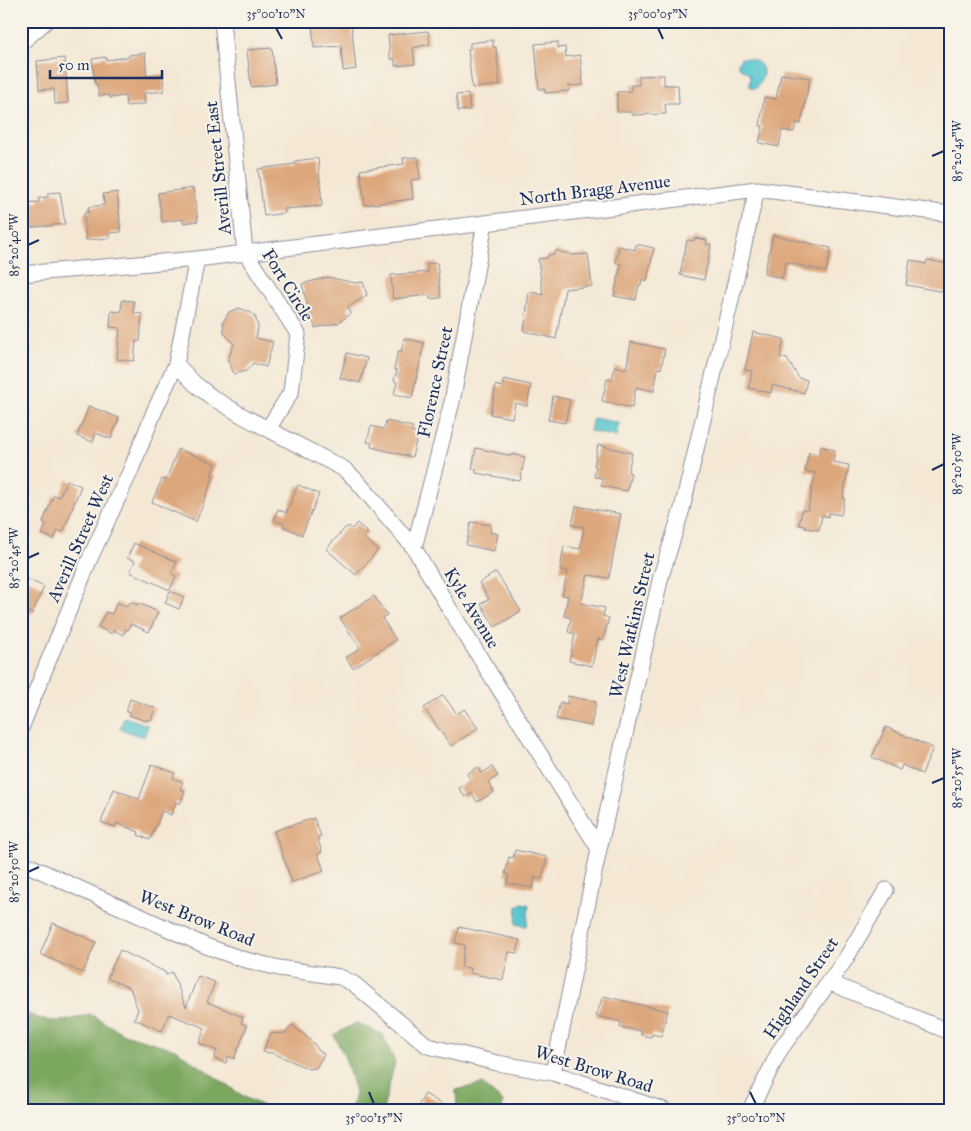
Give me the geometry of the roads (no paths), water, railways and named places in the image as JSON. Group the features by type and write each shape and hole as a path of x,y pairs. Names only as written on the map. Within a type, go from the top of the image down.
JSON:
{"street":[{"path":"21,43 46,21"},
{"name":"Averill Street East","path":"222,21 245,252"},
{"name":"North Bragg Avenue","path":"245,252 757,189 950,214"},
{"name":"West Watkins Street","path":"553,1073 599,848 661,576 682,509 757,189"},
{"name":"Florence Street","path":"414,548 452,402 485,223"},
{"name":"Fort Circle","path":"197,259 245,252 298,334 291,392 268,429"},
{"path":"21,274 197,259 176,364 195,384 213,398 268,429"},
{"name":"Averill Street West","path":"21,728 91,556 130,472 176,364"},
{"name":"Kyle Avenue","path":"268,429 344,469 357,481 414,548 470,642 599,848"},
{"name":"West Brow Road","path":"21,862 206,946 280,968 340,977 354,984 428,1046 497,1063 553,1073 664,1110"},
{"name":"Highland Street","path":"750,1110 780,1050 814,1005 844,960 886,890"},
{"path":"828,982 950,1032"}],"water":[{"path":"741,58 754,60 762,67 763,76 756,88 749,86 750,75 738,66"},
{"path":"593,418 619,423 616,437 590,431"},
{"path":"124,717 148,725 144,737 120,729"},
{"path":"522,903 529,905 527,925 525,926 516,924 517,907"}]}
